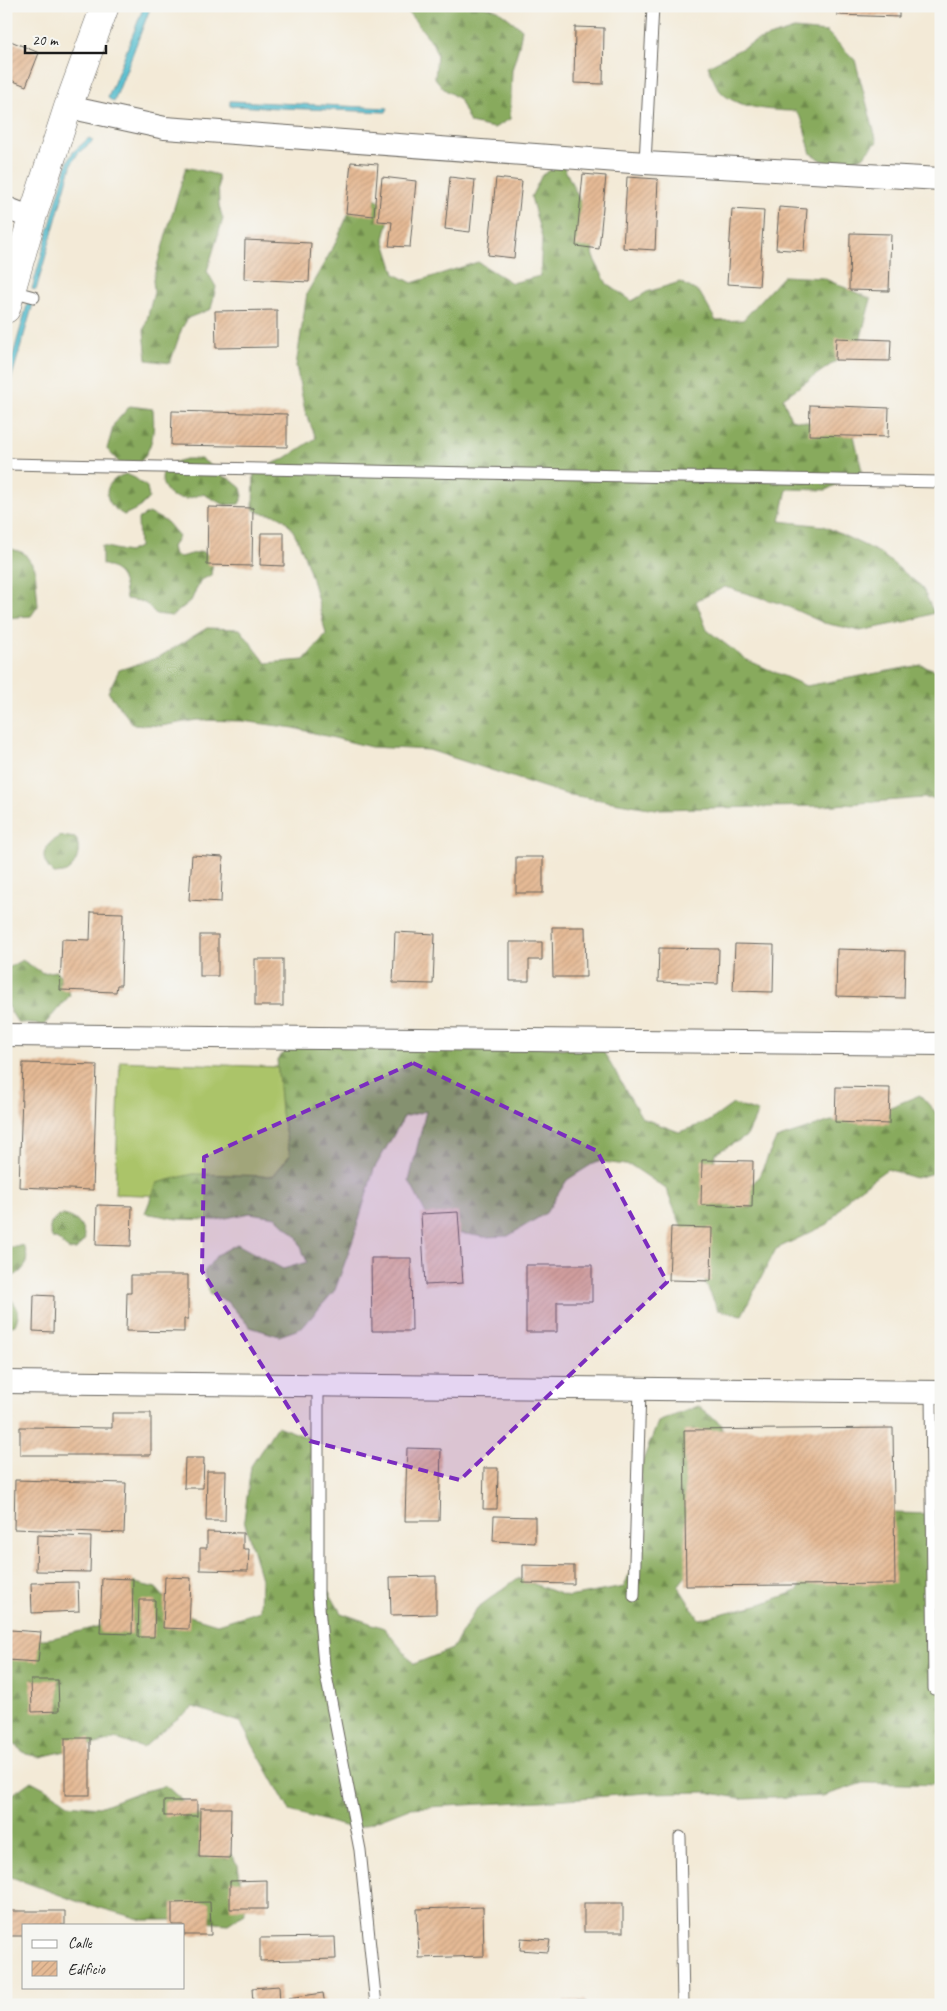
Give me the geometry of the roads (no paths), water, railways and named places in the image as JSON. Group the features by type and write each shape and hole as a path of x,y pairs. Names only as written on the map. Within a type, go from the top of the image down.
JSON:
{"main road":[{"path":"17,299 32,218 68,107 105,6"}],"street":[{"path":"68,107 165,128 645,163 941,179"},
{"path":"6,208 32,218"},
{"path":"6,1035 941,1044"},
{"path":"6,1382 936,1392"}],"lane":[{"path":"645,163 653,6"},
{"path":"6,464 941,482"},
{"path":"318,1385 318,1595 323,1656 360,1850 376,2005"},
{"path":"634,1596 640,1389"},
{"path":"936,1392 934,1689 941,1689"},
{"path":"680,1837 683,2005"}],"water":[{"path":"144,6 151,6 114,102 108,98"},
{"path":"230,101 388,108 386,112 230,106"},
{"path":"89,138 93,141 78,153 72,163 36,290 32,289 68,161 73,152"},
{"path":"28,302 33,304 6,397 6,380"}]}
